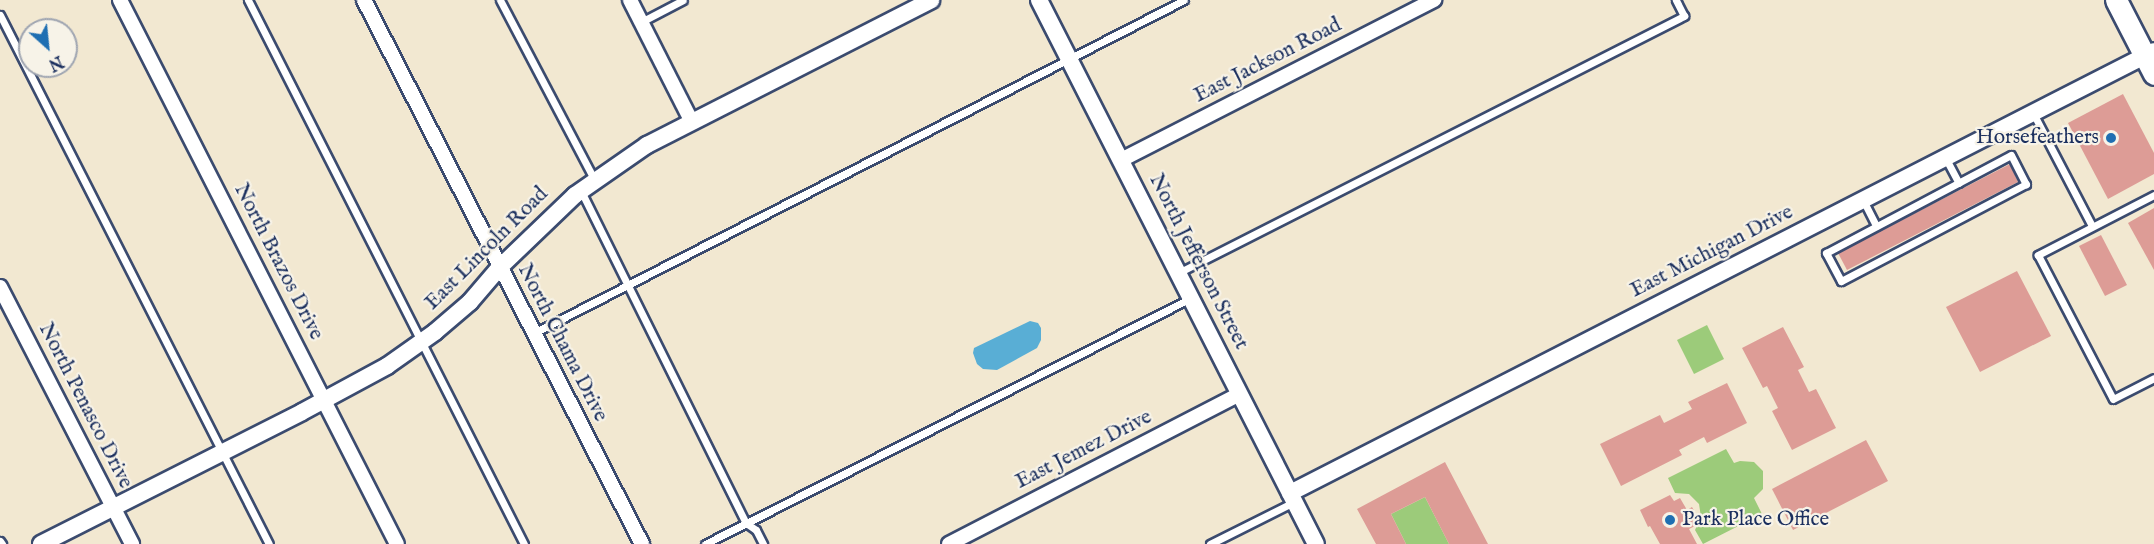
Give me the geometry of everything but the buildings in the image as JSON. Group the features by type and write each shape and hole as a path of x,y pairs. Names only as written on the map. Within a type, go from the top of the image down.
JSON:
{"main road":[{"path":"2116,0 2151,60"}],"street":[{"name":"North Brazos Drive","path":"120,0 398,544"},
{"name":"North Chama Drive","path":"364,0 642,544"},
{"path":"630,0 692,122"},
{"name":"East Lincoln Road","path":"41,544 387,366 422,342 470,302 500,267 588,186 647,145 931,0"},
{"name":"North Jefferson Street","path":"1039,0 1316,544"},
{"name":"East Jackson Road","path":"1121,160 1434,0"},
{"name":"East Michigan Drive","path":"1292,497 2033,113 2151,60"},
{"name":"North Penasco Drive","path":"0,287 132,544"},
{"name":"East Jemez Drive","path":"949,544 1239,394"}],"lane":[{"path":"248,0 524,544"},
{"path":"500,0 588,186 629,284 746,523 756,530 763,544"},
{"path":"641,22 683,0"},
{"path":"534,333 1184,0"},
{"path":"1178,273 1684,16 1677,0"},
{"path":"0,15 224,451 269,544"},
{"path":"2033,113 2092,226"},
{"path":"2011,155 2026,184 1841,281 1826,253 1876,226 2011,155"},
{"path":"1945,158 1959,183"},
{"path":"2154,195 2038,255 2113,399 2154,378"},
{"path":"1863,200 1876,226"},
{"path":"705,544 1191,298"},
{"path":"1210,544 1292,497"}],"green space":[{"path":"1707,325 1724,359 1694,374 1677,340"},
{"path":"1726,449 1734,463 1754,462 1763,471 1763,489 1754,498 1762,514 1703,544 1695,530 1701,517 1699,504 1689,494 1675,493 1668,478"},
{"path":"1425,497 1449,544 1406,544 1391,514"}],"water":[{"path":"1030,321 1038,323 1041,328 1041,340 1037,348 997,370 983,369 977,364 973,353 974,348"}],"place":[{"name":"Horsefeathers","path":"2111,138"},
{"name":"Park Place Office","path":"1670,520"}]}
